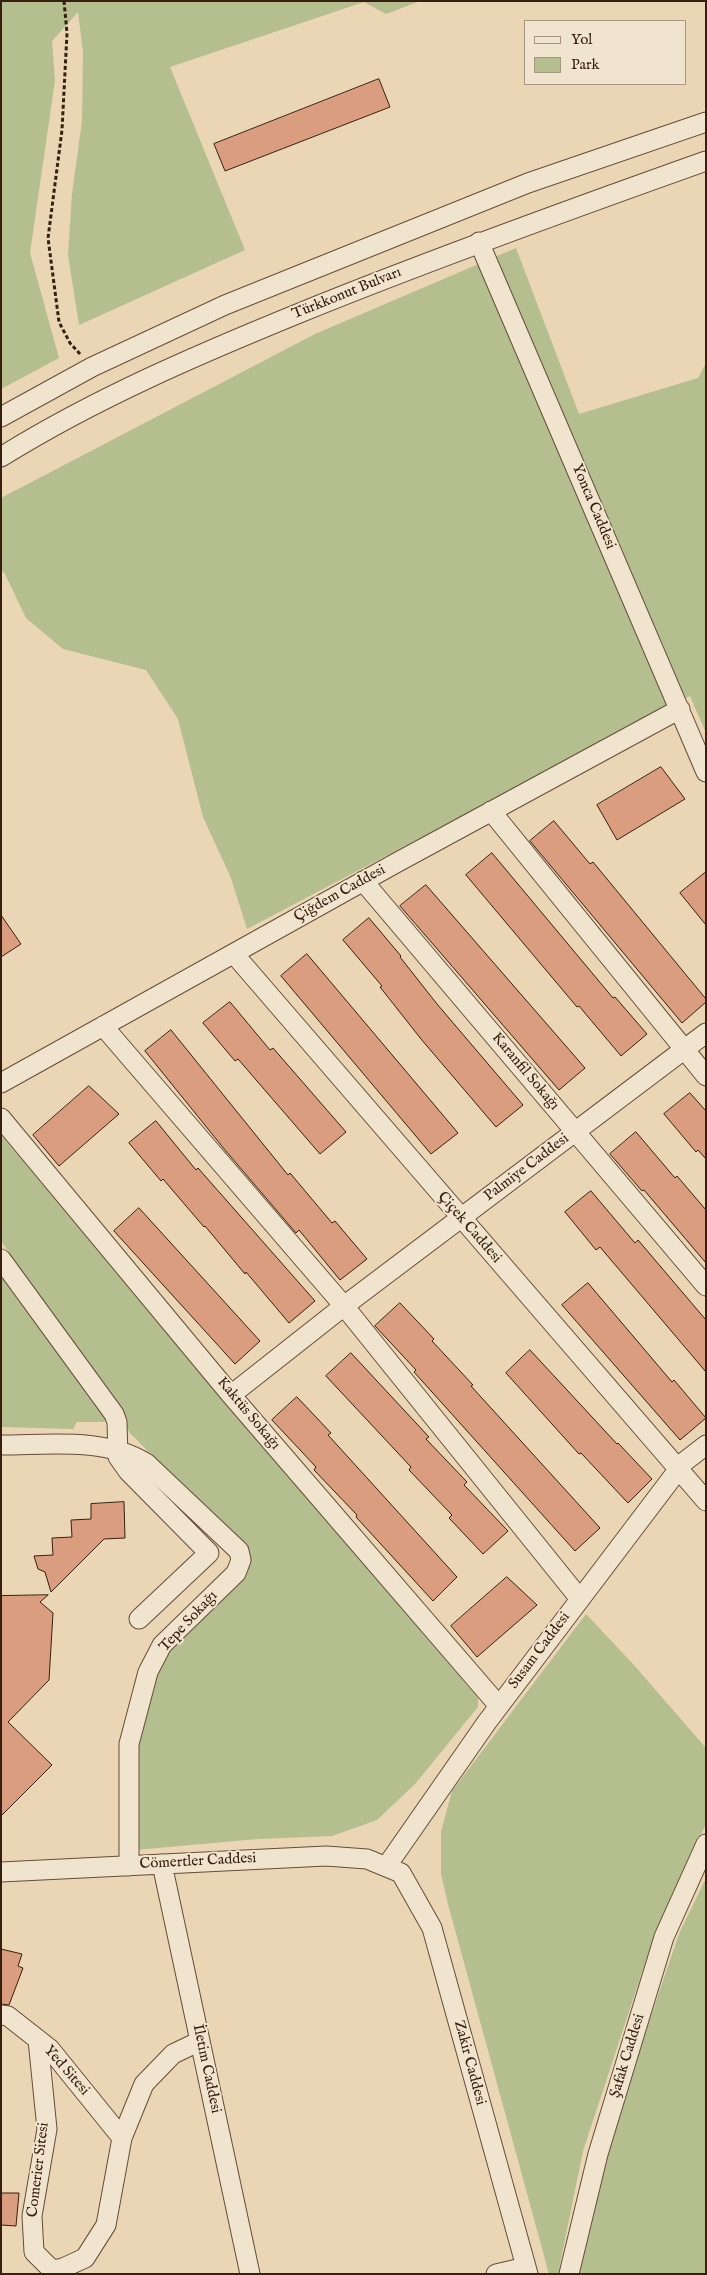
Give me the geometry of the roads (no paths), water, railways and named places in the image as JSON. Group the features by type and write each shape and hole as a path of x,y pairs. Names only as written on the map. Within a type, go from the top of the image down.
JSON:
{"street":[{"path":"1,417 92,368 225,305 528,183 706,122"},
{"name":"Türkkonut Bulvarı","path":"1,457 114,394 198,355 479,242 706,161"},
{"name":"Yonca Caddesi","path":"479,242 706,772"},
{"name":"Çiğdem Caddesi","path":"1,1083 491,811 680,709"},
{"path":"491,811 706,1076"},
{"name":"Karanfil Sokağı","path":"364,881 706,1286"},
{"name":"Çiçek Caddesi","path":"234,954 706,1501"},
{"path":"104,1026 344,1306 580,1599"},
{"name":"Palmiye Caddesi","path":"231,1395 344,1306 706,1033"},
{"name":"Kaktüs Sokağı","path":"1,1118 231,1395 499,1706"},
{"path":"1,1259 114,1414 117,1422 118,1457 128,1471 210,1553 139,1619"},
{"path":"1,1445 87,1446 118,1450"},
{"name":"Susam Caddesi","path":"386,1867 499,1706 580,1599 684,1462 706,1445"},
{"name":"Tepe Sokağı","path":"118,1450 133,1455 146,1463 239,1550 241,1560 236,1573 162,1645 148,1672 129,1744 129,1866"},
{"name":"Şafak Caddesi","path":"569,2274 598,2154 664,1936 706,1844"},
{"name":"Cömertler Caddesi","path":"3,1873 326,1856 367,1859 386,1867"},
{"name":"İletim Caddesi","path":"162,1864 250,2274"},
{"name":"Zakir Caddesi","path":"386,1867 402,1874 432,1928 527,2270"},
{"name":"Yed Sitesi","path":"1,2015 8,2016 50,2048 122,2138"},
{"name":"Comerier Sitesi","path":"38,2040 47,2129 32,2216 34,2252 52,2270 63,2268 85,2258 106,2225 122,2138 144,2084 173,2054 200,2041"},
{"path":"496,2274 527,2270"}]}
